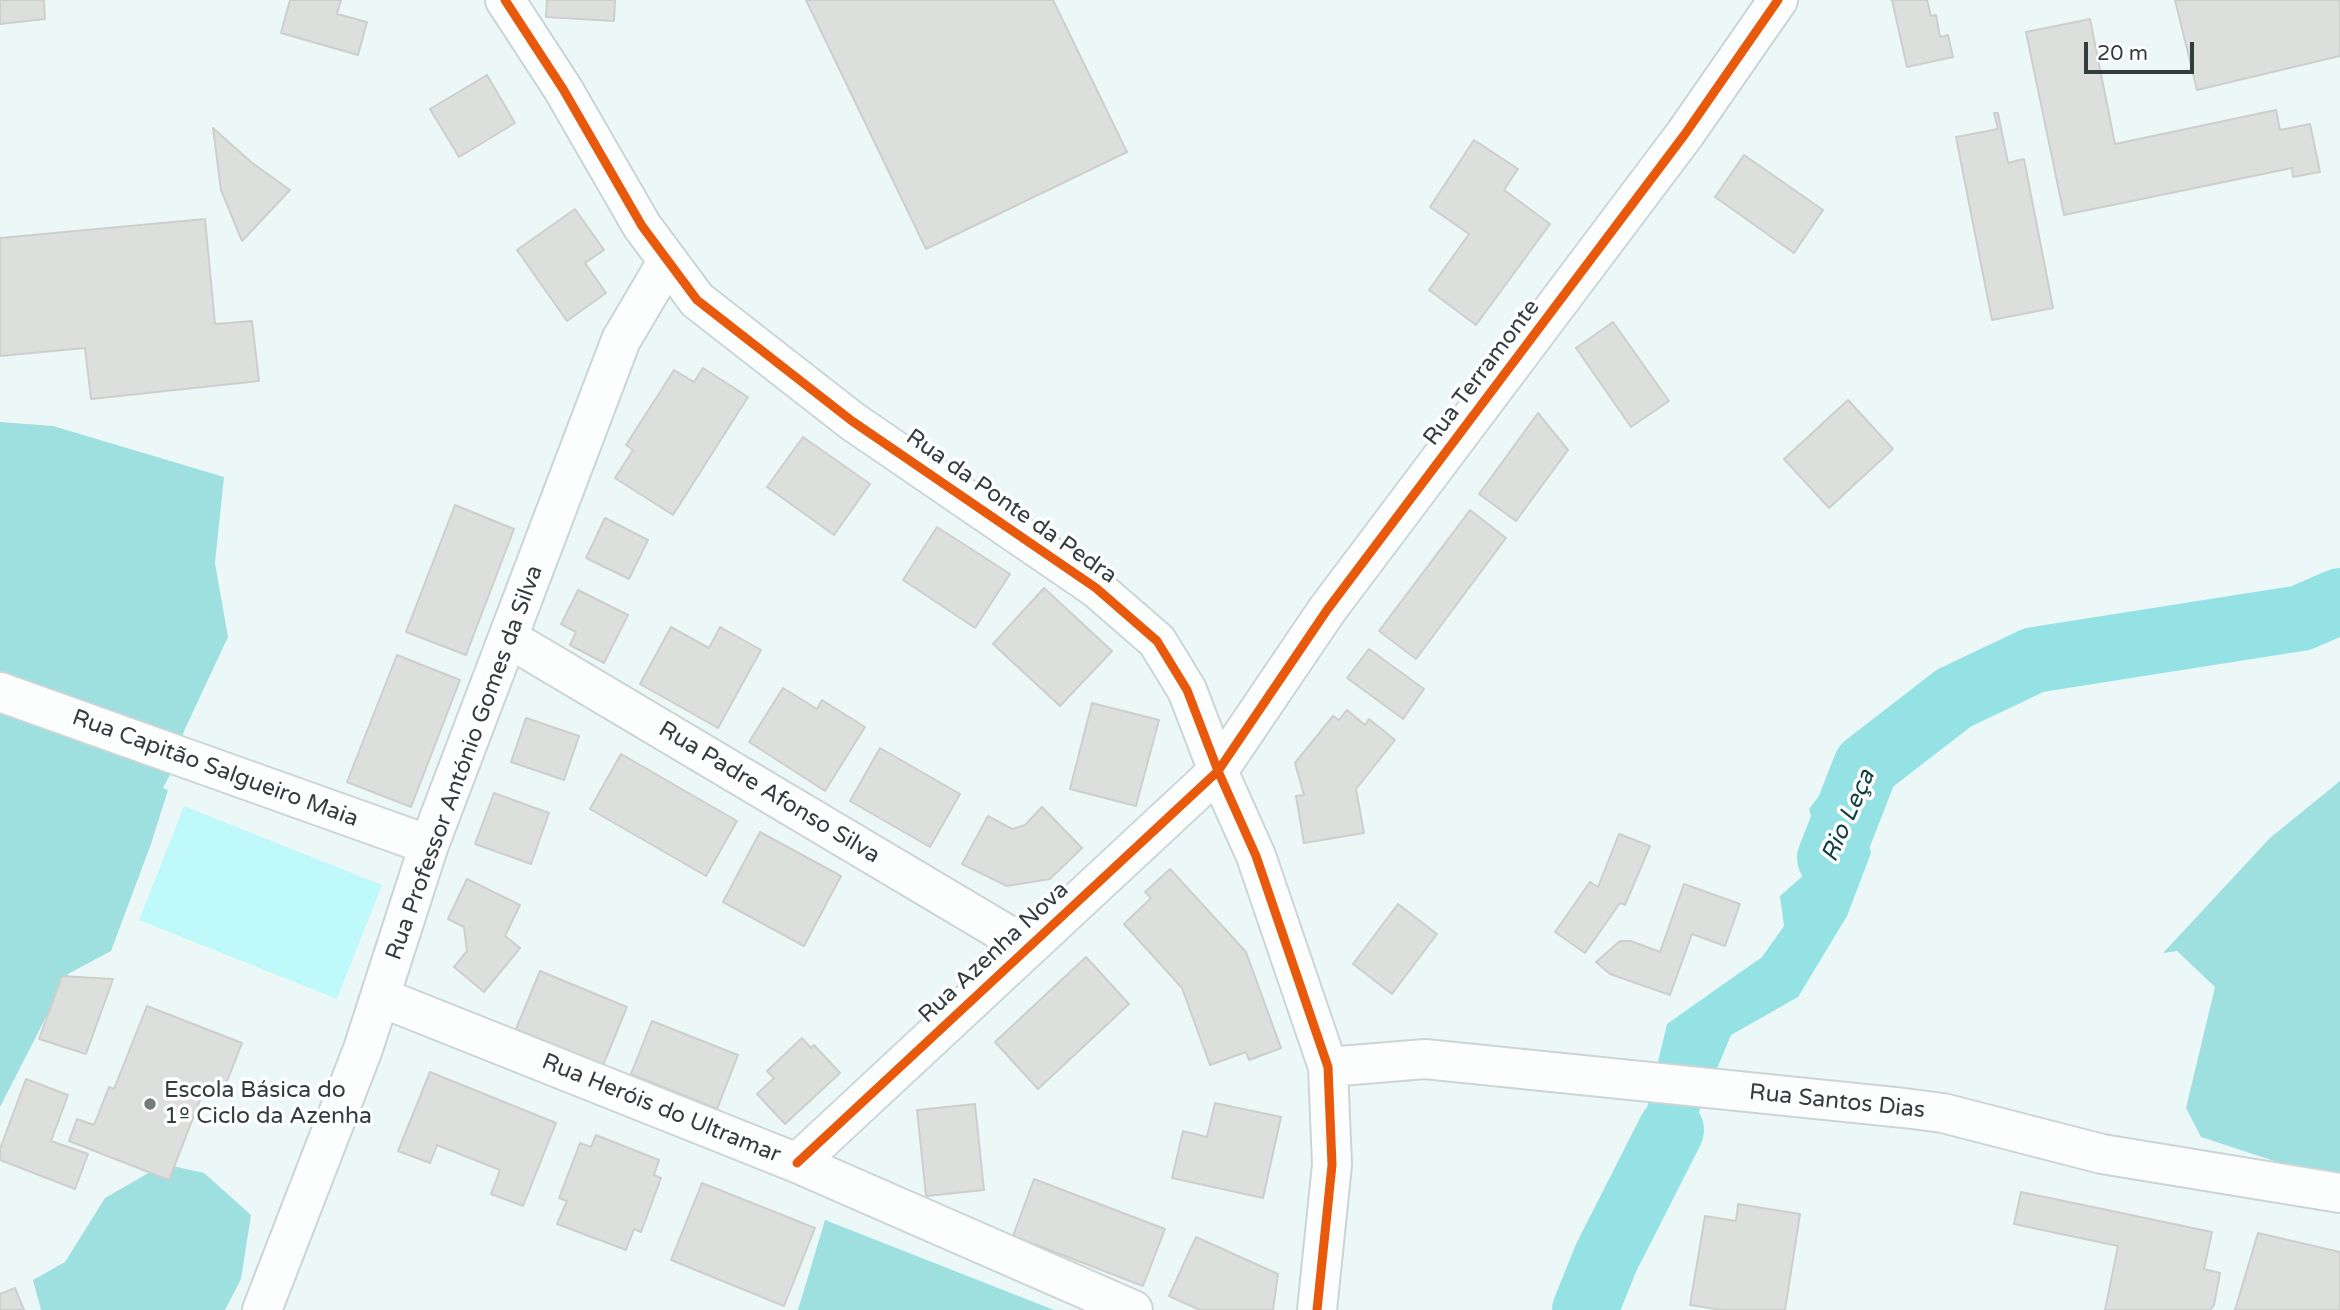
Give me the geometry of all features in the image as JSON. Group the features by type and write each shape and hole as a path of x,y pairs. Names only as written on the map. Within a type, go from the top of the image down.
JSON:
{"street":[{"name":"Rua da Ponte da Pedra","path":"505,0 563,89 642,226 697,300 852,421 1096,587 1157,640 1187,690 1218,771 1256,856 1328,1067 1332,1166 1317,1310"},
{"name":"Rua Terramonte","path":"1218,771 1327,610 1677,146 1778,0"},
{"name":"Rua Professor António Gomes da Silva","path":"262,1310 380,997 429,845 510,639 621,340 667,262"},
{"name":"Rua Padre Afonso Silva","path":"510,639 1028,947"},
{"name":"Rua Capitão Salgueiro Maia","path":"0,692 429,845"},
{"name":"Rua Azenha Nova","path":"797,1163 1218,771"},
{"name":"Rua Heróis do Ultramar","path":"380,997 797,1163 1133,1310"},
{"name":"Rua Santos Dias","path":"1328,1067 1424,1059 1904,1108 1943,1114 2102,1154 2340,1193"}],"shaded area":[{"path":"0,422 53,426 224,477 215,563 228,637 184,731 174,767 163,788 168,790 151,844 111,951 68,974 0,1107"},
{"path":"2340,781 2340,1177 2317,1175 2201,1137 2186,1108 2215,987 2177,951 2163,953 2270,838"},
{"path":"184,806 382,885 337,999 139,920"},
{"path":"164,1164 204,1173 251,1215 241,1279 225,1310 41,1310 33,1280 65,1262 105,1198"},
{"path":"825,1220 881,1242 1054,1310 798,1310"}],"water":[{"path":"1843,765 1871,775 1855,820 1864,825 1871,853 1847,916 1798,997 1731,1035 1655,1217 1615,1210 1640,1137 1667,1024 1762,957 1784,926 1780,896 1823,858 1809,809"}],"building":[{"path":"0,0 44,0 45,19 0,24"},
{"path":"290,0 341,0 337,14 367,22 358,55 281,33"},
{"path":"547,0 615,0 614,21 546,17"},
{"path":"806,0 1053,0 1127,152 926,249"},
{"path":"1892,0 1927,0 1931,16 1936,15 1940,37 1948,35 1953,57 1907,67"},
{"path":"2175,0 2340,0 2340,56 2197,90"},
{"path":"2090,19 2115,144 2276,110 2280,130 2310,124 2320,172 2293,177 2292,168 2064,215 2026,32"},
{"path":"487,75 515,123 459,157 430,109"},
{"path":"1994,113 1998,113 2008,163 2024,159 2053,308 1992,320 1956,137 1998,129"},
{"path":"213,128 251,162 290,190 242,241 221,190"},
{"path":"1474,140 1518,169 1504,190 1550,224 1476,325 1429,290 1469,234 1430,207"},
{"path":"1744,155 1823,210 1794,253 1715,197"},
{"path":"575,209 604,250 585,263 606,293 567,321 517,250"},
{"path":"205,219 215,324 252,321 259,381 91,399 85,348 0,356 0,238"},
{"path":"1613,322 1669,401 1631,427 1576,348"},
{"path":"703,368 748,397 673,515 615,478 633,450 626,445 674,370 694,382"},
{"path":"1848,400 1893,449 1829,508 1784,459"},
{"path":"1538,413 1568,450 1516,521 1479,494"},
{"path":"803,437 870,484 834,535 767,487"},
{"path":"455,505 514,529 466,655 406,632"},
{"path":"1470,510 1506,538 1416,659 1379,631"},
{"path":"605,518 648,540 629,579 586,558"},
{"path":"937,527 1010,574 975,628 903,580"},
{"path":"1044,588 1112,651 1060,706 993,644"},
{"path":"578,590 628,615 604,663 570,645 576,632 561,624"},
{"path":"671,627 709,648 720,627 761,650 718,728 640,684"},
{"path":"1369,649 1424,689 1403,719 1347,678"},
{"path":"397,655 460,680 411,807 347,782"},
{"path":"783,688 817,709 822,700 865,727 825,791 749,742"},
{"path":"1092,703 1159,720 1136,806 1070,789"},
{"path":"1347,710 1365,725 1369,719 1395,740 1356,789 1364,833 1304,843 1296,796 1304,795 1295,763 1333,716 1339,720"},
{"path":"526,718 579,736 564,780 511,762"},
{"path":"880,748 960,794 930,847 850,801"},
{"path":"621,754 737,821 706,876 590,809"},
{"path":"494,793 549,813 531,864 475,844"},
{"path":"1042,807 1082,848 1050,879 1007,886 962,864 988,816 1012,829 1025,825"},
{"path":"760,832 841,876 804,946 723,902"},
{"path":"1619,834 1650,846 1625,905 1620,903 1585,953 1555,932 1590,882 1598,887"},
{"path":"1170,869 1246,952 1281,1048 1249,1060 1246,1052 1210,1065 1182,988 1124,924 1151,898 1145,892"},
{"path":"467,879 520,905 505,936 520,948 484,992 454,967 467,951 464,927 448,919"},
{"path":"1684,884 1740,904 1725,946 1692,934 1670,995 1610,974 1596,962 1620,941 1631,941 1660,952"},
{"path":"1398,904 1437,934 1392,994 1353,964"},
{"path":"1086,957 1129,1004 1038,1089 995,1042"},
{"path":"540,971 627,1007 603,1065 516,1029"},
{"path":"62,976 113,979 86,1054 39,1039"},
{"name":"Escola Básica do 1º Ciclo da Azenha","path":"147,1006 242,1043 224,1089 207,1082 169,1180 69,1141 77,1119 94,1125 109,1087 114,1089"},
{"path":"652,1021 738,1055 717,1109 631,1074"},
{"path":"802,1038 811,1048 814,1045 840,1073 785,1124 757,1094 774,1078 767,1071"},
{"path":"430,1072 556,1123 523,1206 491,1194 500,1170 437,1145 430,1163 398,1151"},
{"path":"26,1079 68,1095 51,1141 88,1154 75,1189 0,1160 0,1149"},
{"path":"1215,1103 1281,1117 1263,1198 1172,1178 1183,1131 1207,1137"},
{"path":"975,1104 984,1190 926,1196 917,1110"},
{"path":"596,1135 659,1160 654,1175 661,1178 641,1232 634,1229 626,1250 557,1224 567,1201 559,1198 580,1143 591,1147"},
{"path":"1034,1179 1165,1229 1143,1286 1013,1236"},
{"path":"702,1183 815,1228 784,1306 671,1260"},
{"path":"2021,1192 2212,1232 2204,1269 2220,1273 2214,1305 2210,1310 2105,1310 2118,1246 2014,1224"},
{"path":"1738,1204 1800,1214 1785,1310 1722,1310 1690,1305 1705,1216 1736,1221"},
{"path":"2258,1233 2340,1252 2340,1310 2235,1310"},
{"path":"1196,1237 1278,1274 1273,1310 1200,1310 1169,1296"},
{"path":"15,1288 24,1310 0,1310 0,1294"}],"waterway":[{"name":"Rio Leça","path":"1830,858 1866,766 1954,698 2034,660 2301,618 2340,601"},
{"name":"Rio Leça","path":"1585,1310 1606,1258 1671,1130"}],"cycle path":[{"path":"505,0 563,89 642,226 697,300 852,421 1096,588 1157,641 1187,690 1218,771 1256,856 1328,1067 1332,1165 1317,1310"},
{"path":"797,1163 1218,771 1327,610 1685,134 1778,0"}],"place":[{"name":"Escola Básica do 1º Ciclo da Azenha","path":"150,1104"}]}
